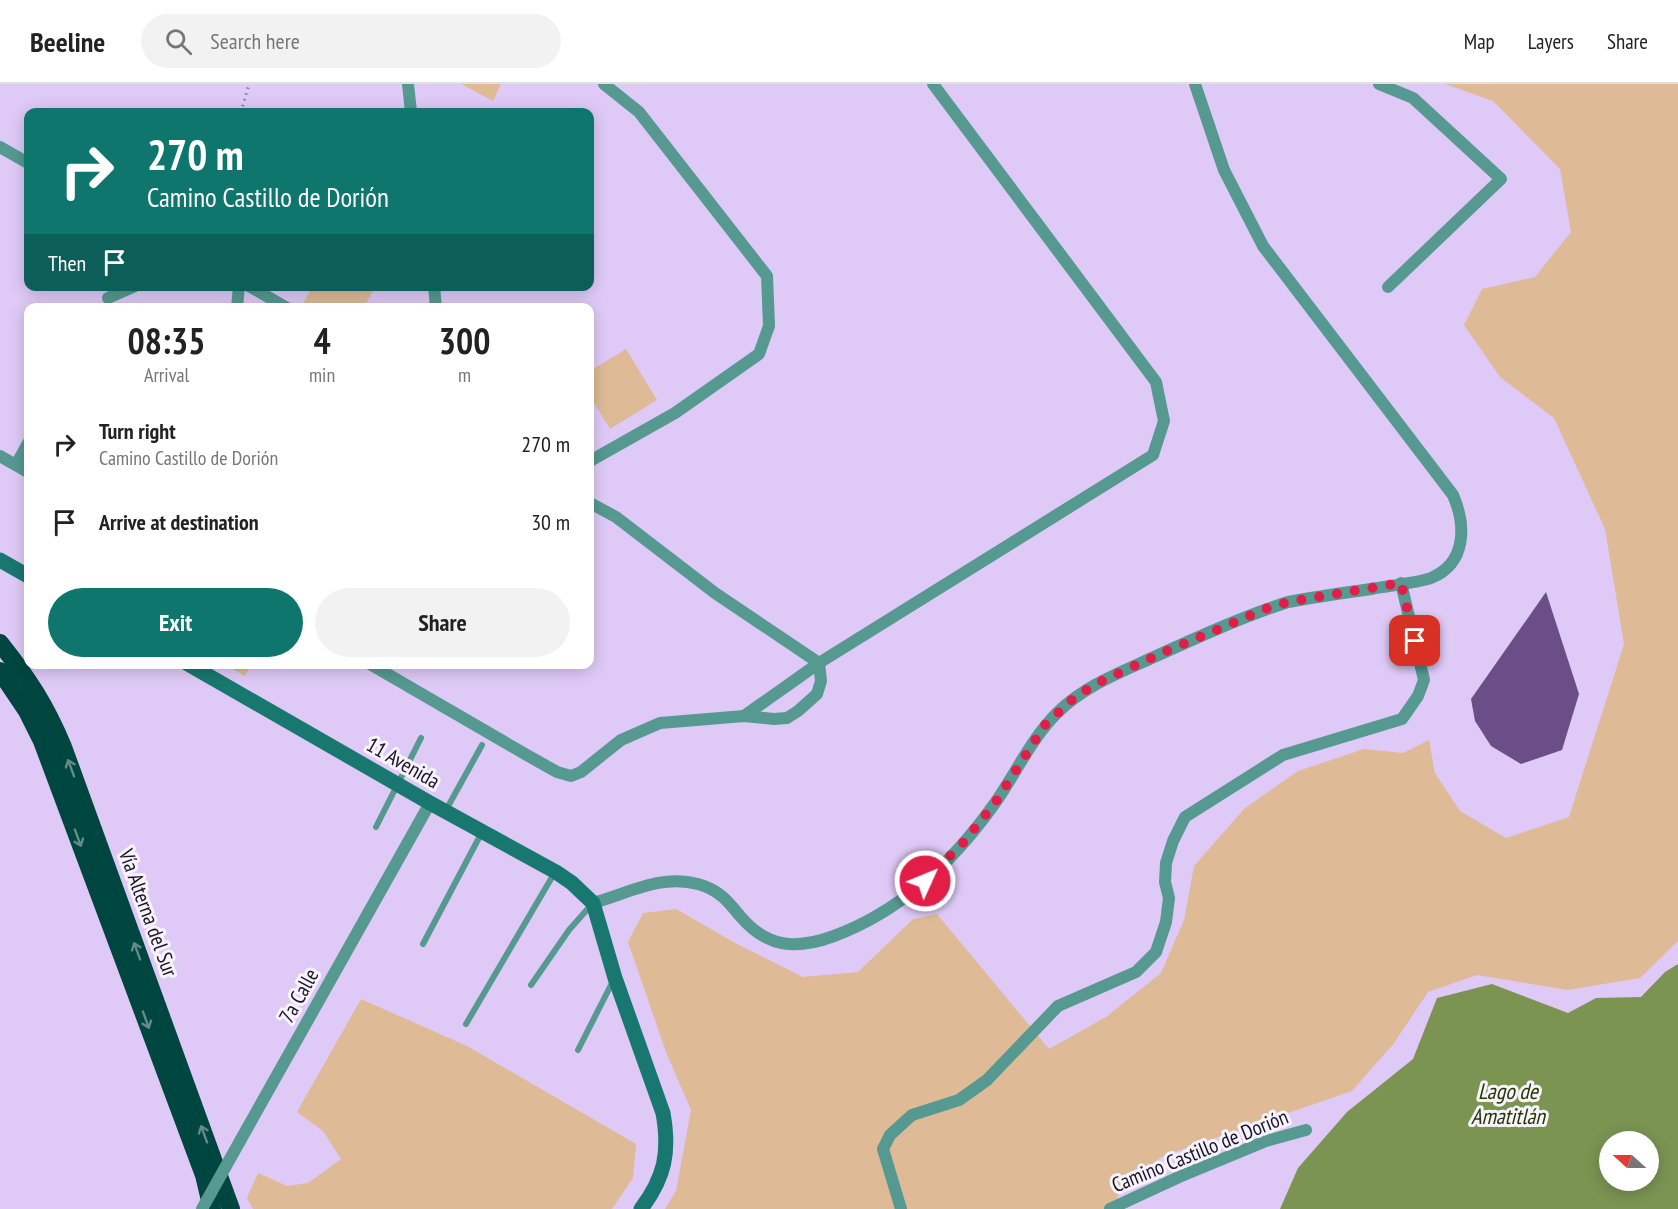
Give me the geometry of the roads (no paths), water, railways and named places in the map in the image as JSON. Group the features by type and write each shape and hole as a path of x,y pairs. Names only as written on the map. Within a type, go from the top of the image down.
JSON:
{"highway":[{"name":"Vía Alterna del Sur","path":"0,643 33,687 49,713 63,747 231,1209"},
{"name":"Vía Alterna del Sur","path":"0,671 27,711 42,741 200,1164 212,1209"}],"street":[{"path":"408,84 411,108"},
{"path":"594,459 675,413 759,354 769,326 767,276 639,112 604,84"},
{"path":"744,716 819,663 1153,455 1164,421 1156,382 933,84"},
{"path":"641,1209 651,1196 663,1168 666,1154 666,1130 663,1113 615,978 594,903 667,880 699,884 724,896 752,928 774,942 796,945 832,937 888,911 942,866 995,803 1045,725 1076,696 1162,653 1268,608 1288,602 1430,578 1454,560 1463,527 1460,510 1453,495 1263,246 1224,170 1195,84"},
{"path":"1379,84 1413,98 1501,179 1388,287"},
{"path":"0,147 24,161"},
{"path":"108,297 123,291"},
{"path":"258,291 278,303"},
{"path":"16,465 24,450"},
{"path":"0,456 24,469"},
{"path":"594,504 616,517 715,594 819,663"},
{"path":"0,560 24,574"},
{"path":"902,1209 883,1149 890,1135 912,1116 959,1100 987,1080 1059,1006 1136,972 1156,952 1167,922 1169,898 1165,882 1166,863 1173,841 1185,817 1283,755 1402,719 1418,696 1424,680 1401,583"},
{"path":"379,669 557,772 571,776 581,772 621,740 660,723 744,716 787,718 816,694 821,681 819,663"},
{"name":"11 Avenida","path":"198,669 430,803 556,872 594,903"},
{"name":"7a Calle","path":"202,1209 430,803"},
{"name":"Camino Castillo de Dorión","path":"1110,1209 1266,1141 1306,1130"}],"lane":[{"path":"376,827 421,738"},
{"path":"446,811 482,745"},
{"path":"423,945 483,831"},
{"path":"466,1024 556,872"},
{"path":"531,985 569,930 594,903"},
{"path":"578,1050 615,978"}],"water":[{"name":"Lago de Amatitlán","path":"1678,964 1678,1209 1280,1209 1298,1168 1347,1112 1413,1059 1437,998 1492,984 1568,1013 1596,998 1641,997 1665,972"}]}
